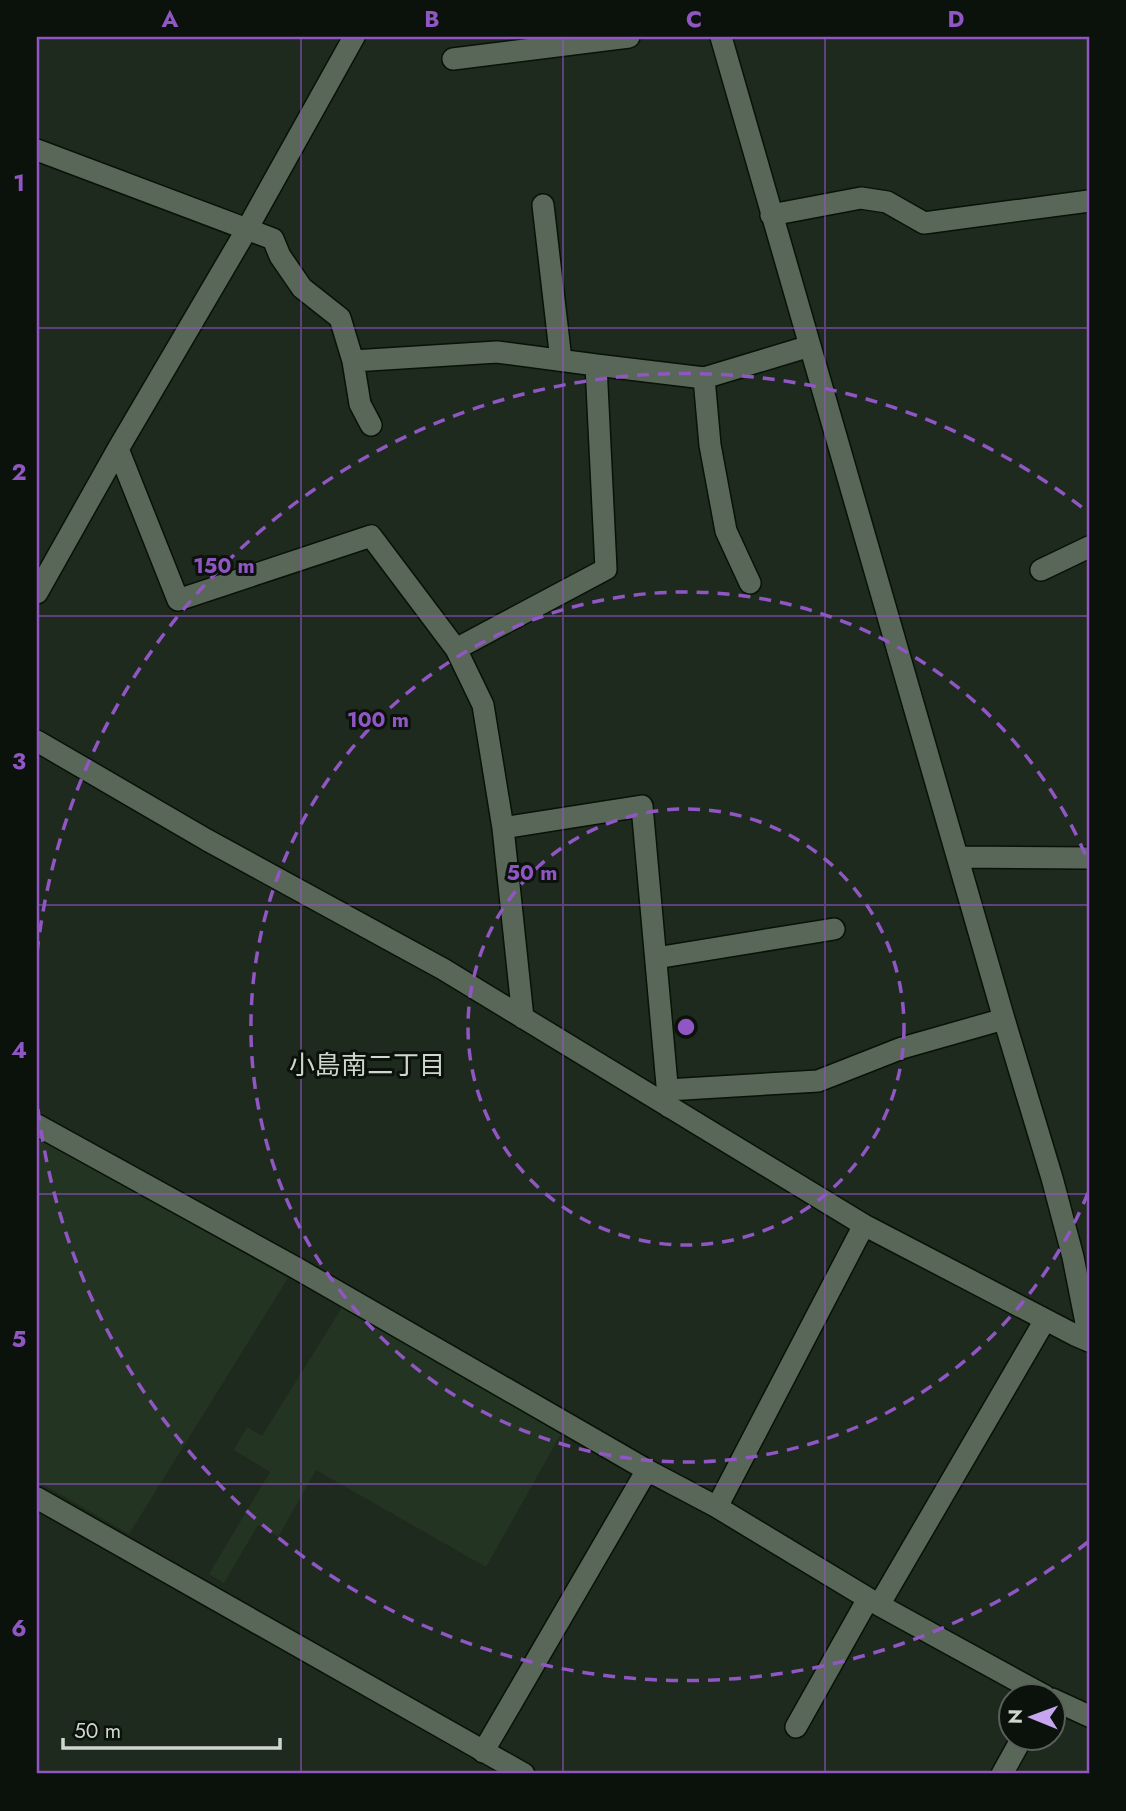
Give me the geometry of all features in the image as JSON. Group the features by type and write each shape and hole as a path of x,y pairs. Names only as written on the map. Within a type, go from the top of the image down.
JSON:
{"street":[{"path":"37,593 247,229 354,37"},
{"path":"453,59 629,37"},
{"path":"721,37 1052,1178 1073,1257 1089,1339"},
{"path":"37,150 272,239 302,288 340,318 353,361 360,404 371,425"},
{"path":"771,215 861,198 887,202 924,223 1089,201"},
{"path":"543,205 561,360"},
{"path":"353,361 497,352 704,377 810,346"},
{"path":"456,649 606,569 596,365"},
{"path":"704,377 710,445 726,531 750,583"},
{"path":"118,449 178,600 371,536 456,649 483,705 503,828 523,1018"},
{"path":"1041,570 1089,547"},
{"path":"37,741 206,840 443,969 523,1018 668,1098 864,1225 1045,1320 1089,1339"},
{"path":"503,828 642,806 668,1098"},
{"path":"958,857 1089,858"},
{"path":"656,958 834,929"},
{"path":"668,1098 818,1081 902,1048 1004,1019"},
{"path":"37,1125 298,1269 716,1507 874,1602 1020,1682"},
{"path":"716,1507 864,1225"},
{"path":"796,1727 1045,1320"},
{"path":"483,1752 647,1470"},
{"path":"37,1498 524,1774"},
{"path":"1066,1705 1089,1716"},
{"path":"1002,1774 1014,1752"}],"shaded area":[{"path":"37,1136 288,1278 129,1534 37,1481"},
{"path":"343,1306 561,1434 486,1567 316,1470 278,1537 258,1525 224,1583 209,1574 270,1472 234,1450 247,1427 262,1436"}],"district":[{"name":"小島南二丁目","path":"367,1065"}]}
